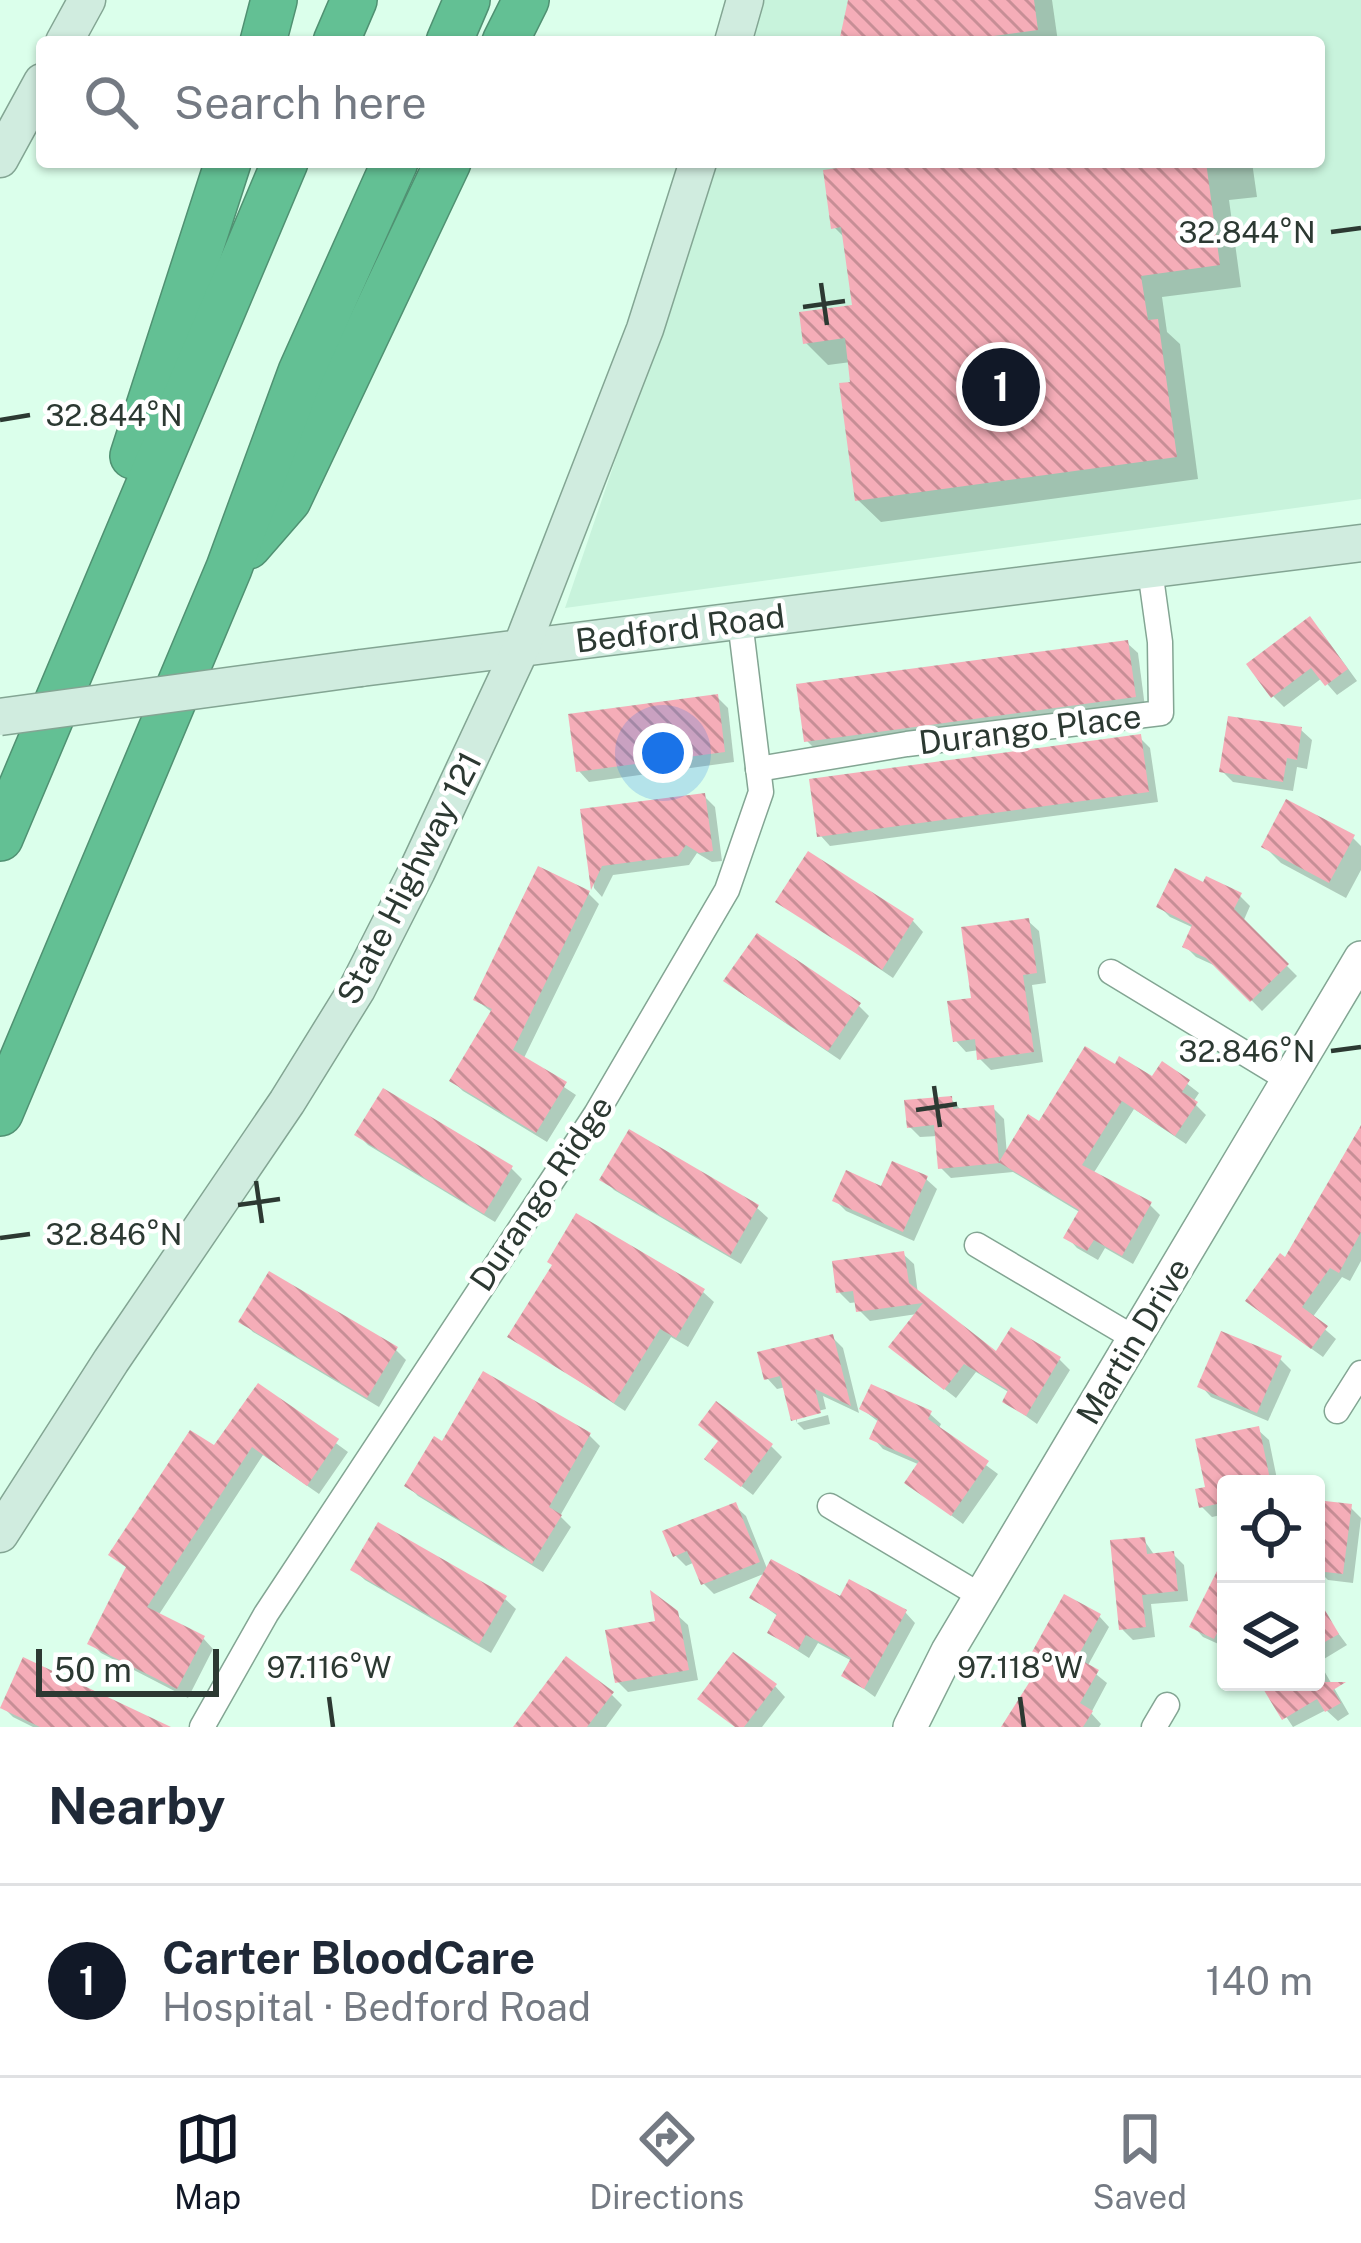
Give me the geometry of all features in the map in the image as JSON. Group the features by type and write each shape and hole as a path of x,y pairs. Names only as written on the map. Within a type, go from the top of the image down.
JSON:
{"highway":[{"path":"264,36 274,0"},
{"path":"339,36 354,0"},
{"path":"451,36 467,0"},
{"path":"508,36 526,0"},
{"path":"89,624 119,502 226,168"},
{"path":"0,838 282,168"},
{"path":"0,1113 229,568 301,372 392,168"},
{"path":"229,568 288,500 445,168"}],"main road":[{"path":"67,36 87,0"},
{"path":"735,36 745,0"},
{"path":"0,159 36,93"},
{"name":"State Highway 121","path":"0,1534 357,989 521,648 645,329 696,168"},
{"name":"Bedford Road","path":"0,717 1361,543"}],"street":[{"name":"Durango Place","path":"758,769 907,744 1161,713 1160,642 1150,570"},
{"name":"Durango Ridge","path":"202,1727 266,1614 596,1114 727,890 761,791 740,621"},
{"name":"Martin Drive","path":"910,1727 981,1596 1361,958"},
{"path":"1111,972 1289,1079"},
{"path":"977,1245 1134,1338"},
{"path":"1337,1412 1361,1373"},
{"path":"830,1506 981,1596"}],"shaded area":[{"path":"749,0 1361,0 1361,499 565,608 678,276 706,168 1325,168 1325,36 740,36"}],"building":[{"path":"848,0 1034,0 1038,30 993,36 840,36"},
{"path":"1207,168 1220,265 1141,276 1148,320 1158,319 1177,457 855,501 839,383 850,382 845,338 803,344 799,312 852,305 841,227 831,229 823,170"},
{"path":"1310,616 1348,669 1325,686 1311,668 1271,698 1246,664"},
{"path":"1128,640 1136,697 804,742 796,684"},
{"path":"718,694 725,752 576,772 568,714"},
{"path":"1228,716 1302,727 1297,760 1287,758 1283,782 1219,772"},
{"path":"1141,734 1149,792 817,837 809,779"},
{"path":"705,793 713,851 699,853 686,845 678,856 602,866 591,890 580,809"},
{"path":"1286,799 1355,835 1329,883 1261,847"},
{"path":"808,851 914,919 882,970 775,902"},
{"path":"538,866 590,891 513,1050 567,1082 536,1133 449,1081 492,1009 473,1000"},
{"path":"1175,868 1242,893 1234,909 1289,964 1250,1002 1206,958 1182,947 1192,925 1156,907"},
{"path":"1029,918 1037,973 1023,975 1034,1052 977,1060 975,1039 953,1042 947,1001 971,998 961,927"},
{"path":"757,933 861,1003 828,1051 723,981"},
{"path":"1085,1046 1115,1064 1119,1056 1152,1076 1162,1061 1190,1080 1182,1092 1198,1102 1175,1136 1122,1101 1082,1165 1152,1202 1122,1256 1094,1240 1087,1251 1063,1238 1079,1210 1000,1163 938,1169 934,1125 907,1128 904,1100 952,1096 953,1109 994,1105 999,1162 1028,1114 1039,1121"},
{"path":"383,1088 513,1166 484,1214 354,1135"},
{"path":"1361,1125 1361,1232 1339,1273 1330,1268 1302,1307 1328,1326 1311,1349 1245,1301 1280,1253 1285,1257"},
{"path":"629,1129 759,1205 730,1256 599,1180"},
{"path":"892,1161 928,1176 903,1232 832,1201 846,1170 881,1186"},
{"path":"576,1213 705,1289 676,1338 660,1329 614,1403 507,1337 552,1265 547,1262"},
{"path":"904,1251 909,1283 996,1351 1011,1327 1061,1357 1026,1416 1002,1402 1008,1390 964,1364 944,1390 888,1347 923,1303 856,1312 853,1291 836,1293 832,1261"},
{"path":"269,1271 398,1347 367,1398 238,1322"},
{"path":"1221,1331 1282,1356 1257,1413 1197,1387"},
{"path":"833,1334 851,1406 815,1389 821,1413 791,1421 780,1376 764,1380 757,1352"},
{"path":"483,1371 591,1433 549,1507 562,1515 532,1564 404,1486 434,1436 442,1441"},
{"path":"258,1383 339,1439 307,1486 252,1447 147,1607 205,1636 177,1689 87,1644 126,1567 108,1555 190,1430 214,1445"},
{"path":"871,1384 932,1411 928,1419 989,1461 951,1516 904,1483 919,1461 869,1439 878,1419 859,1409"},
{"path":"716,1401 773,1444 741,1487 704,1459 718,1441 698,1425"},
{"path":"1259,1426 1269,1475 1217,1475 1217,1504 1199,1508 1195,1489 1205,1487 1195,1439"},
{"path":"1325,1501 1352,1504 1343,1574 1325,1572"},
{"path":"736,1502 760,1562 701,1585 687,1551 673,1557 662,1531"},
{"path":"378,1522 507,1596 479,1644 350,1570"},
{"path":"1145,1537 1147,1554 1174,1551 1178,1591 1142,1595 1146,1627 1119,1630 1110,1540"},
{"path":"771,1559 840,1596 849,1579 907,1610 864,1689 841,1676 851,1658 806,1635 798,1650 767,1633 777,1614 749,1598"},
{"path":"1217,1571 1217,1633 1214,1639 1189,1627"},
{"path":"650,1590 678,1611 689,1670 615,1683 605,1630 655,1621"},
{"path":"1064,1594 1101,1614 1077,1658 1099,1670 1080,1703 1093,1711 1083,1727 1001,1727 1039,1667 1027,1661"},
{"path":"1325,1610 1339,1634 1325,1642"},
{"path":"733,1652 777,1684 744,1727 735,1727 697,1699"},
{"path":"566,1656 614,1692 587,1727 513,1727"},
{"path":"23,1657 171,1727 40,1727 0,1708"},
{"path":"1325,1682 1346,1682 1333,1690 1341,1703 1325,1712 1317,1699 1282,1720 1264,1691 1325,1691"}],"place":[{"name":"Carter BloodCare","path":"1001,387"}]}
